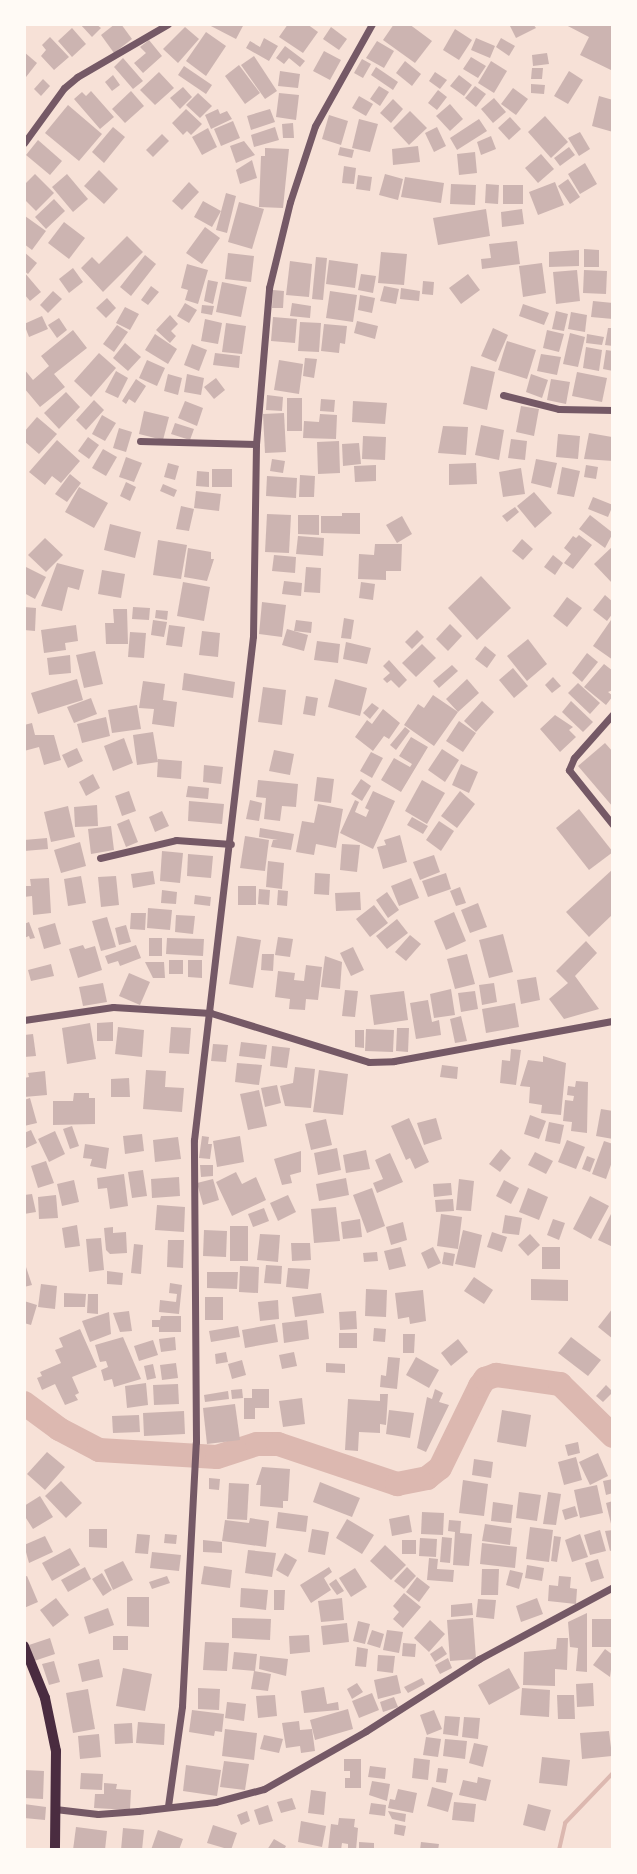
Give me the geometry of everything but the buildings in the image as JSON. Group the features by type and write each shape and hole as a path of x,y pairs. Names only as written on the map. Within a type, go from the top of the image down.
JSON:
{"main road":[{"path":"24,1646 45,1698 56,1751 55,1850"}],"street":[{"path":"24,143 64,88 77,77 168,24"},
{"path":"168,1806 182,1706 196,1442 194,1140 253,636 256,444 269,288 290,202 315,126 372,24"},
{"path":"503,395 559,409 613,410"},
{"path":"140,441 256,444"},
{"path":"613,714 574,758 569,770 613,825"},
{"path":"100,858 176,840 231,844"},
{"path":"24,1020 113,1007 211,1013 369,1062 394,1061 613,1021"},
{"path":"55,1809 98,1814 215,1802 264,1789 366,1731 479,1659 613,1587"}],"waterway":[{"path":"24,1403 59,1429 99,1450 217,1457 257,1444 278,1444 397,1484 427,1478 440,1468 480,1386 485,1379 496,1375 560,1384 613,1436"},
{"path":"559,1850 565,1823 613,1773"}]}
